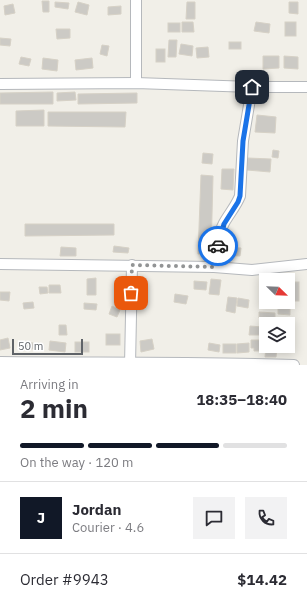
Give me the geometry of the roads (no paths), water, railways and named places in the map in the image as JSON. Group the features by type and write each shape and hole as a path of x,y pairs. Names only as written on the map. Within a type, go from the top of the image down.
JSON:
{"street":[{"path":"136,0 136,83"},
{"path":"0,84 136,83 252,87 307,87"},
{"path":"214,267 221,232 240,196 243,141 252,87"},
{"path":"0,264 132,265 214,267 252,270 307,264"},
{"path":"130,364 132,265"},
{"path":"0,362 130,364 219,363 294,365"}]}
